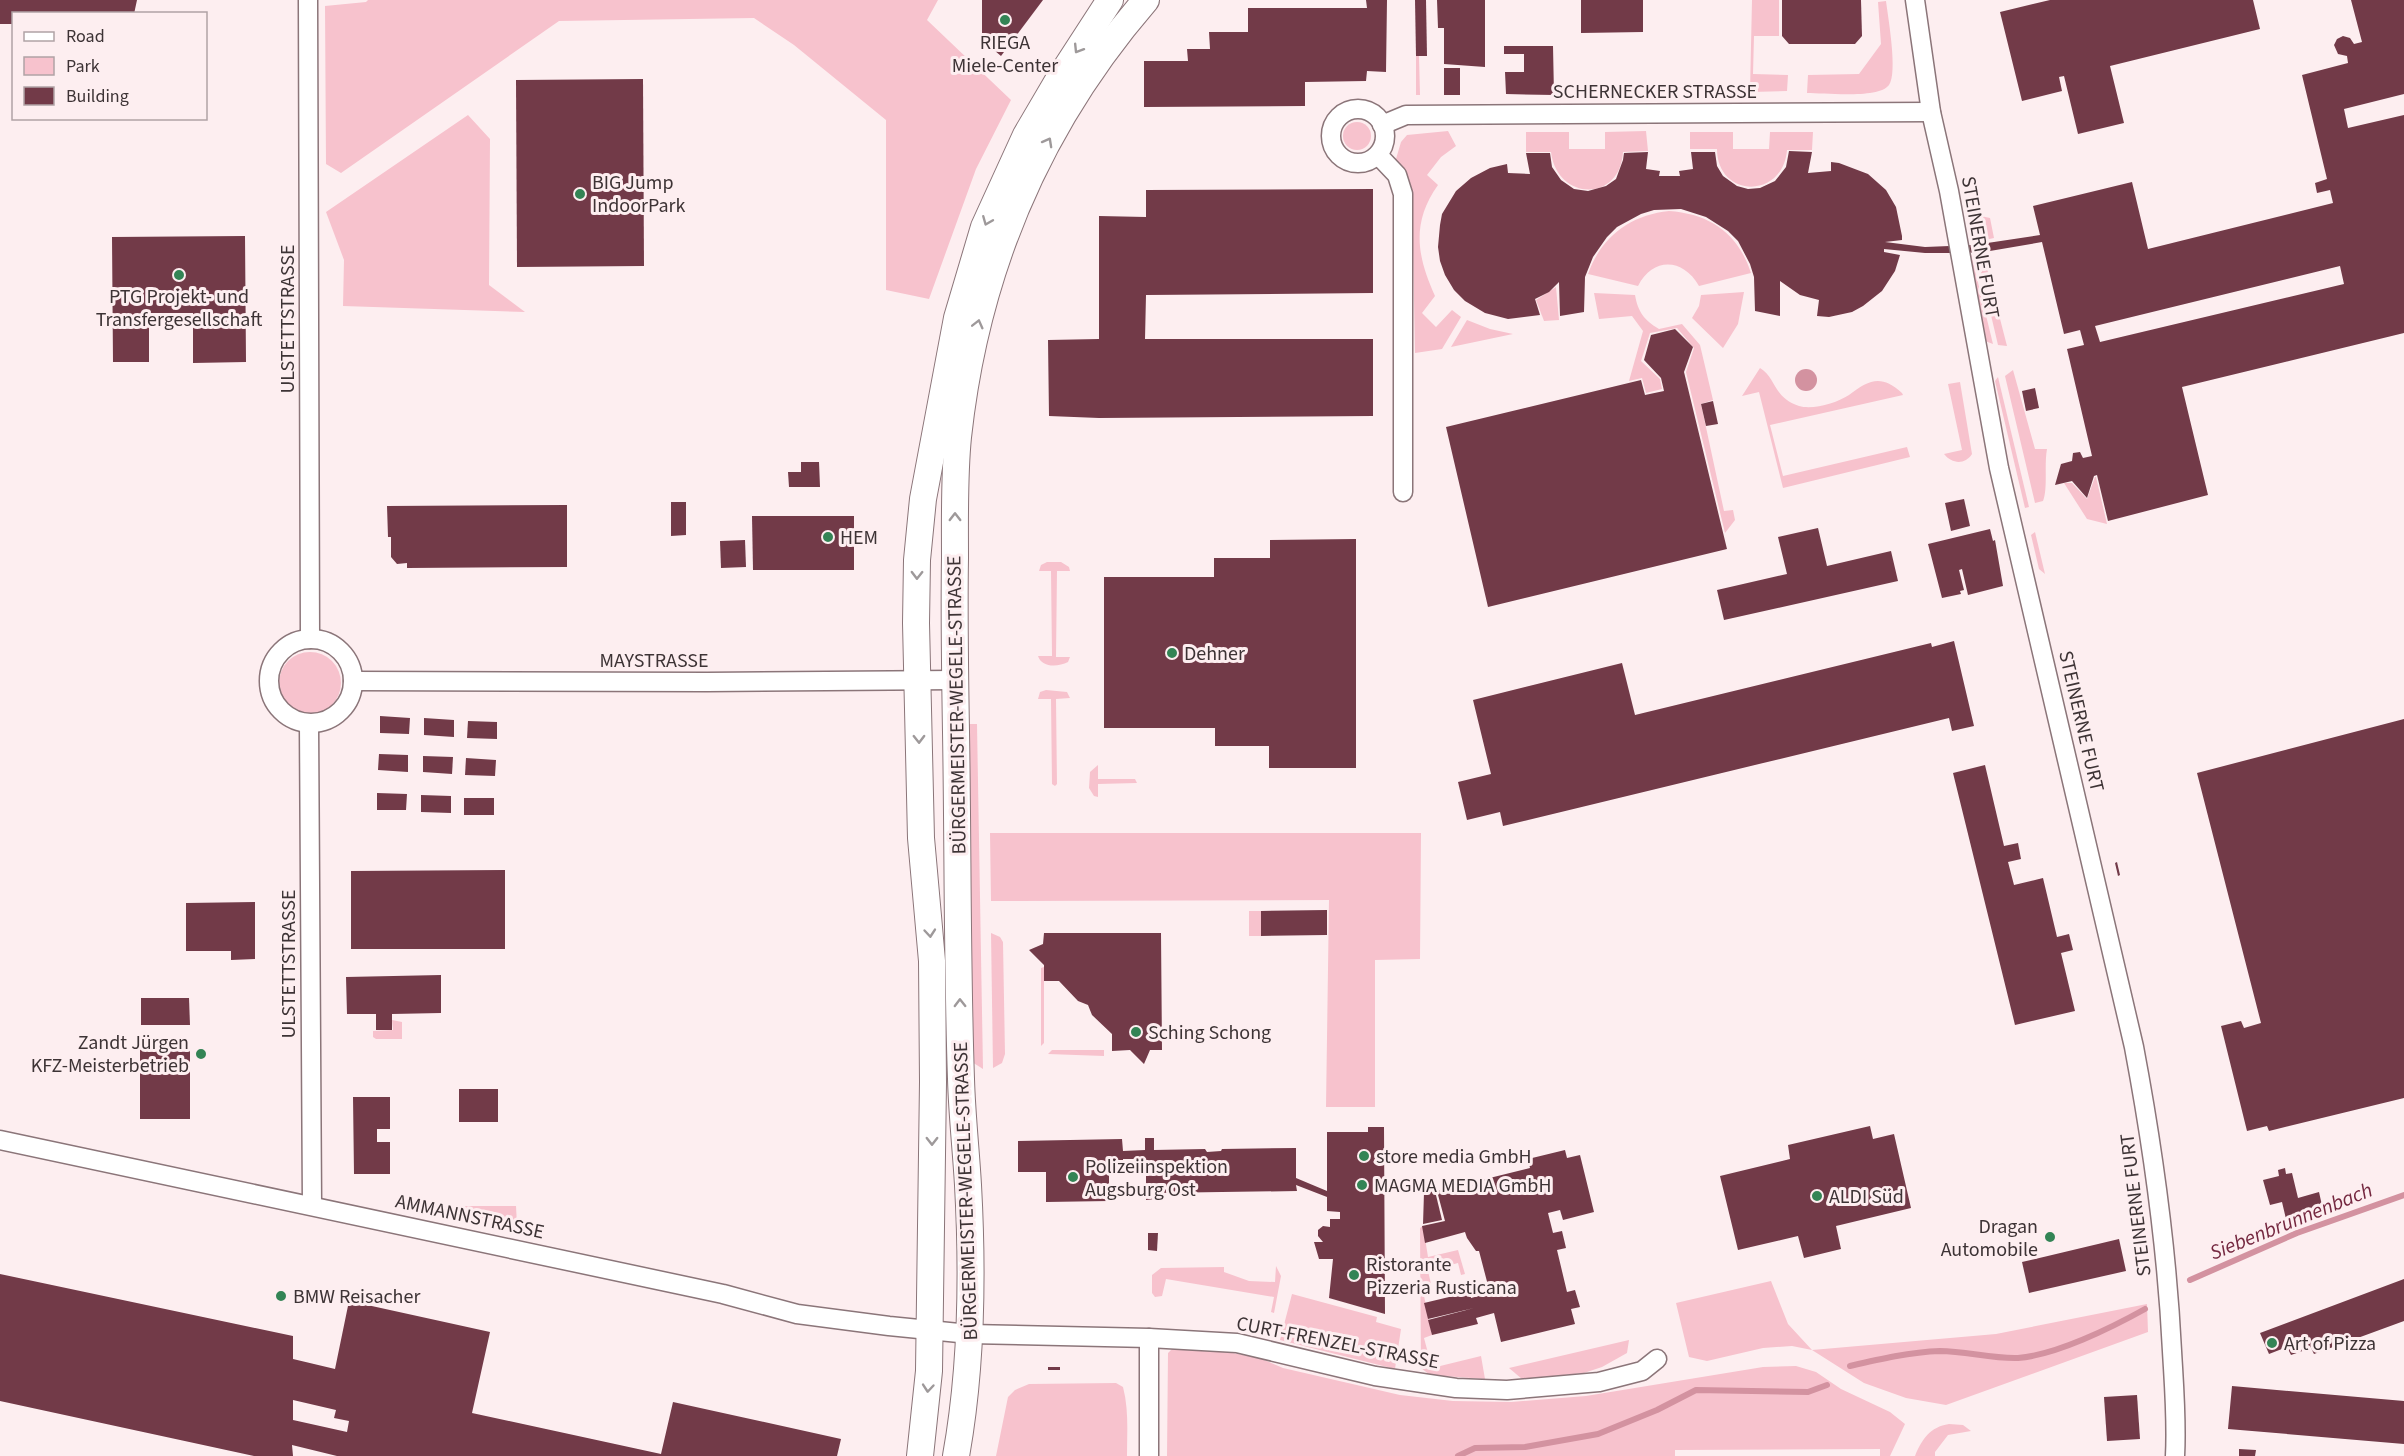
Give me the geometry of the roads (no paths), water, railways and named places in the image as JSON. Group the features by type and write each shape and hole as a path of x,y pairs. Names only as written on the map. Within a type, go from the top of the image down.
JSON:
{"main road":[{"name":"BÜRGERMEISTER-WEGELE-STRASSE","path":"920,1456 929,1373 932,961 921,838 917,560 923,499 947,366 969,275 984,227 1015,157 1060,76 1110,0"},
{"name":"BÜRGERMEISTER-WEGELE-STRASSE","path":"956,1456 968,1375 969,1334 968,1187 961,1082 955,680 955,492 958,438 974,342 983,304 1011,219 1043,151 1080,84 1102,52 1146,0"}],"street":[{"name":"ULSTETTSTRASSE","path":"308,0 310,639"},
{"name":"STEINERNE FURT","path":"1916,0 1931,112 1949,191 1999,468 2134,1047 2152,1143 2170,1306 2177,1432 2175,1456"},
{"path":"1352,110 1370,112 1382,125 1384,140 1378,155 1365,162 1349,162 1336,153 1331,136 1337,119 1352,110"},
{"name":"SCHERNECKER STRASSE","path":"1382,125 1406,115 1931,112"},
{"path":"1378,155 1397,175 1403,194 1403,492"},
{"path":"310,639 323,641 340,651 351,668 353,681 350,698 340,712 326,721 309,724 283,713 274,702 269,688 269,674 274,660 290,645 310,639"},
{"name":"MAYSTRASSE","path":"353,681 955,680"},
{"name":"ULSTETTSTRASSE","path":"309,724 312,1205"},
{"name":"AMMANNSTRASSE","path":"0,1140 723,1294 797,1314 930,1330"},
{"name":"CURT-FRENZEL-STRASSE","path":"930,1330 969,1334 1149,1338 1237,1343 1405,1382 1456,1388 1507,1390 1599,1382 1642,1371 1656,1359"},
{"path":"1149,1338 1149,1456"}],"waterway":[{"name":"Siebenbrunnenbach","path":"2190,1280 2297,1233 2404,1195"},
{"name":"Siebenbrunnenbach","path":"1850,1366 1906,1354 1940,1351 2008,1358 2033,1356 2083,1340 2145,1309"},
{"name":"Siebenbrunnenbach","path":"1458,1456 1475,1448 1525,1447 1598,1434 1657,1410 1696,1390 1808,1392 1827,1385"}],"place":[{"name":"RIEGA Miele-Center","path":"1005,20"},
{"name":"BIG Jump IndoorPark","path":"580,194"},
{"name":"PTG Projekt- und Transfergesellschaft","path":"179,275"},
{"name":"HEM","path":"828,537"},
{"name":"Dehner","path":"1172,653"},
{"name":"Sching Schong","path":"1136,1032"},
{"name":"Zandt Jürgen KFZ-Meisterbetrieb","path":"201,1054"},
{"name":"store media GmbH","path":"1364,1156"},
{"name":"Polizeiinspektion Augsburg Ost","path":"1073,1177"},
{"name":"MAGMA MEDIA GmbH","path":"1362,1185"},
{"name":"ALDI Süd","path":"1817,1196"},
{"name":"Dragan Automobile","path":"2050,1237"},
{"name":"Ristorante Pizzeria Rusticana","path":"1354,1275"},
{"name":"BMW Reisacher","path":"281,1296"},
{"name":"Art of Pizza","path":"2272,1343"}]}
